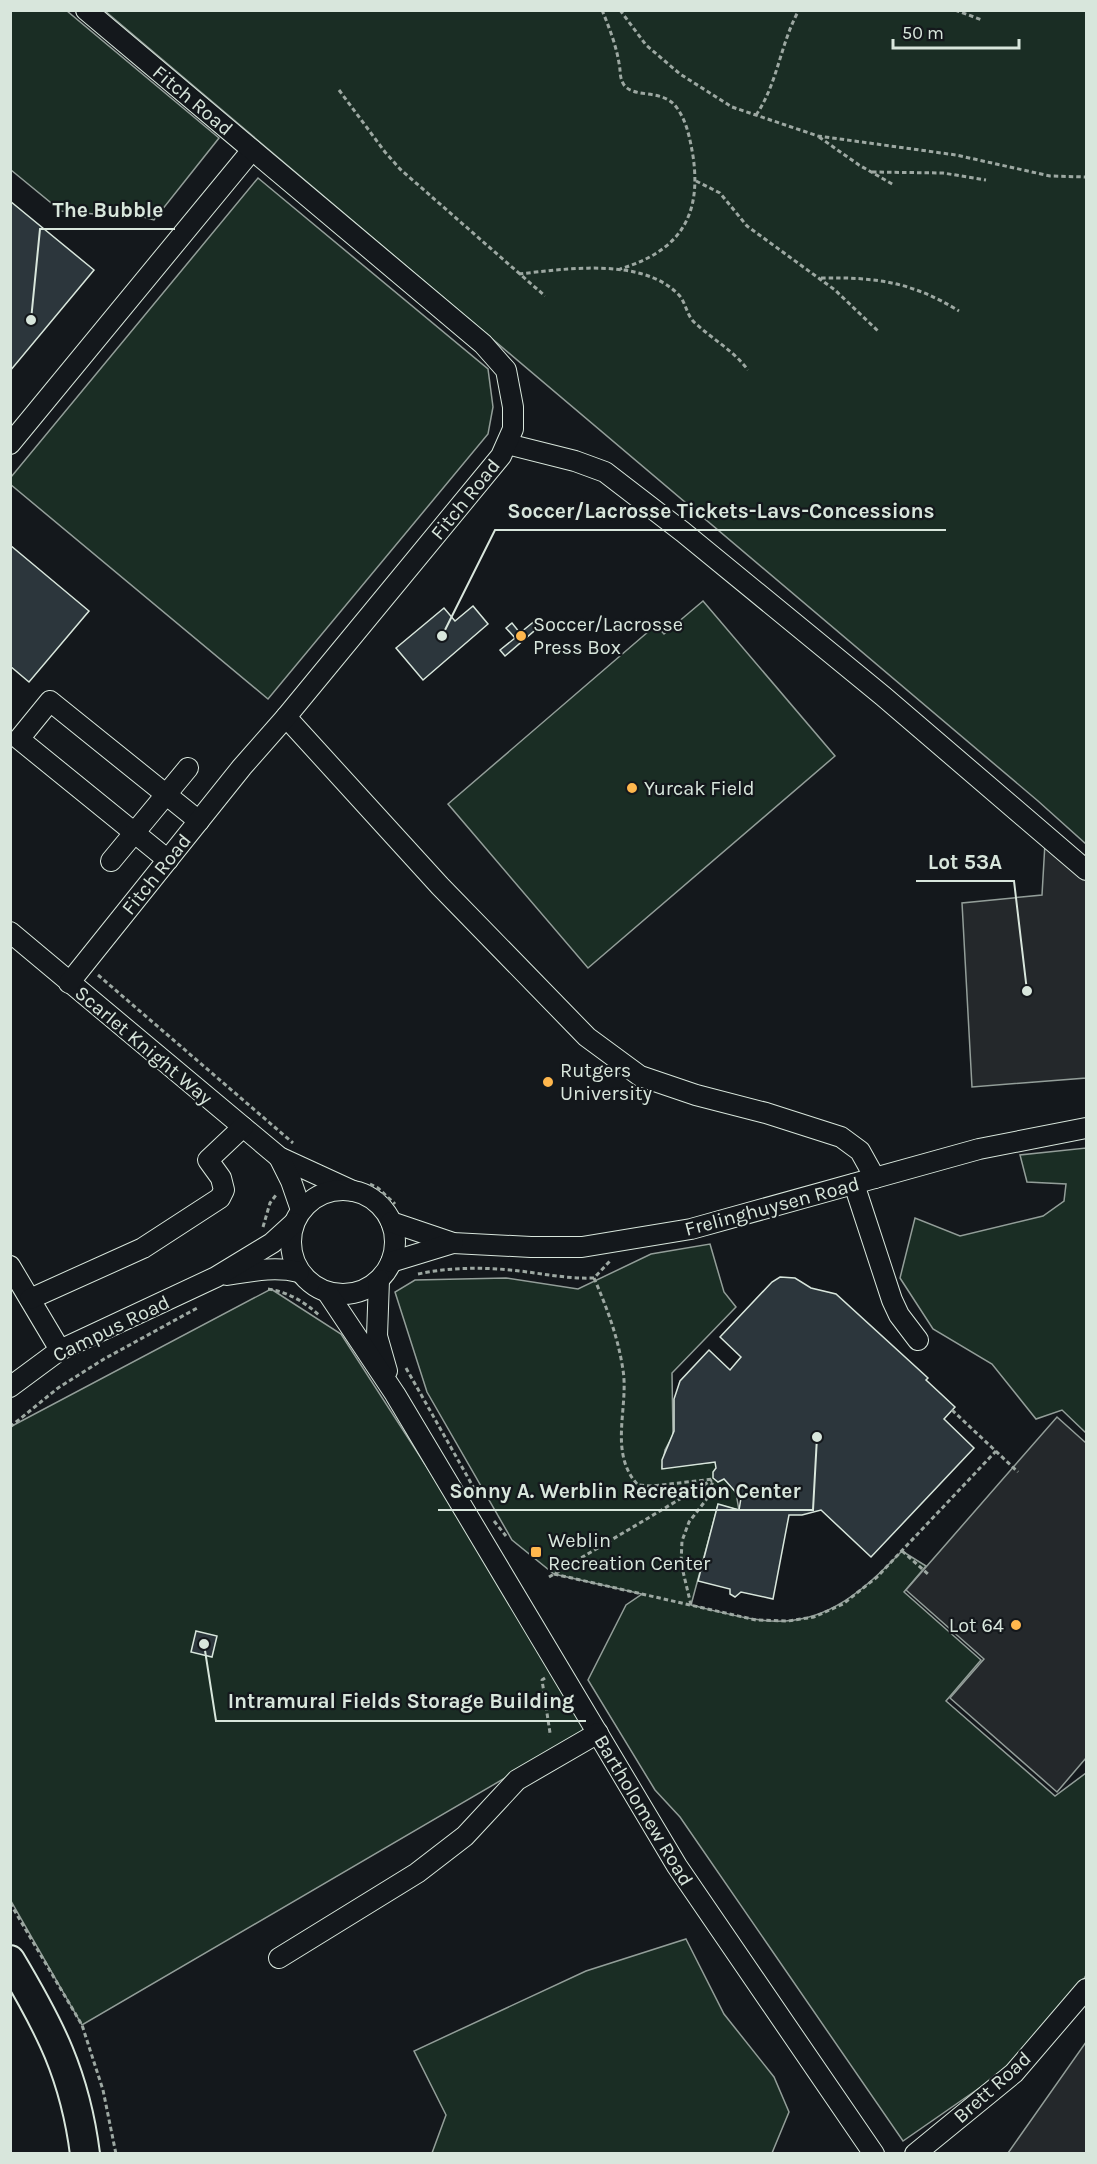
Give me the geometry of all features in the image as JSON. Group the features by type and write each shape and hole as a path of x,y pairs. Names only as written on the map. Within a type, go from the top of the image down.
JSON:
{"highway":[{"path":"10,1960 51,2031 63,2059 77,2106 85,2154"},
{"path":"63,2059 61,2087 67,2154"}],"street":[{"name":"Fitch Road","path":"69,982 501,456 513,429 513,407 506,370 483,344 86,10"},
{"path":"10,444 252,150"},
{"path":"507,444 575,461 605,472 883,696 1086,870"},
{"path":"168,860 19,739 50,701 199,821"},
{"path":"286,717 440,886 587,1037 640,1076 696,1095 766,1113 841,1137 860,1150 875,1178"},
{"path":"111,861 188,768"},
{"name":"Scarlet Knight Way","path":"10,932 279,1157"},
{"path":"30,1299 143,1248 220,1198 224,1190 221,1178 208,1160 243,1127"},
{"name":"Frelinghuysen Road","path":"391,1262 453,1243 582,1247 691,1229 979,1149 1086,1128"},
{"path":"279,1157 360,1187 375,1202 395,1214 394,1249 391,1262 379,1280 366,1289 352,1294 327,1292 300,1272 291,1253 290,1238 297,1217 311,1200 324,1193 360,1187"},
{"path":"279,1157 291,1181 297,1217"},
{"path":"854,1184 892,1300 899,1315 918,1340"},
{"name":"Frelinghuysen Road","path":"395,1214 453,1243"},
{"name":"Campus Road","path":"10,1388 60,1350 216,1277 272,1243 297,1217"},
{"path":"10,1266 60,1350"},
{"name":"Campus Road","path":"216,1277 262,1269 286,1269 300,1272"},
{"name":"Bartholomew Road","path":"379,1280 377,1336 380,1354 395,1394"},
{"name":"Bartholomew Road","path":"327,1292 395,1394 700,1903 874,2154"},
{"path":"279,1958 417,1873 465,1836 517,1780 598,1733"},
{"name":"Brett Road","path":"915,2154 1014,2073 1086,1989"}],"path":[{"path":"602,10 616,53 620,78 626,88 663,96 676,107 689,132 696,181 691,212 682,230 667,246 651,258 620,269"},
{"path":"620,10 646,45 680,74 732,107 818,136 956,154 1050,176 1086,177"},
{"path":"756,115 772,85 785,42 799,10"},
{"path":"955,10 982,20"},
{"path":"339,90 400,169 545,296"},
{"path":"818,136 840,153 894,185"},
{"path":"872,172 943,173 986,180"},
{"path":"696,181 720,193 747,226 847,300 878,331"},
{"path":"519,274 577,268 620,269 646,276 672,290 686,305 692,320 738,357 748,370"},
{"path":"819,278 877,279 934,296 959,311"},
{"path":"84,963 299,1147"},
{"path":"360,1187 378,1188 395,1214"},
{"path":"262,1234 270,1203 281,1188"},
{"path":"410,1276 436,1270 468,1268 517,1270 569,1279 594,1278 616,1255"},
{"path":"594,1278 617,1335 624,1373 623,1461 630,1476 638,1485 652,1486 714,1479"},
{"path":"260,1289 271,1289 290,1295 309,1306 324,1320"},
{"path":"10,1427 58,1388 104,1359 201,1306"},
{"path":"406,1368 481,1500"},
{"path":"952,1410 1018,1472"},
{"path":"554,1574 756,1620 788,1621 814,1617 843,1604 877,1577 996,1451"},
{"path":"549,1577 714,1479"},
{"path":"691,1605 681,1563 682,1541 689,1522 706,1500 714,1479"},
{"path":"492,1520 506,1536"},
{"path":"902,1551 928,1575"},
{"path":"547,1677 542,1680 550,1733 548,1735"}],"green space":[{"path":"10,11 67,11 219,138 154,220 136,215 61,211 11,170"},
{"path":"105,11 1086,11 1086,844 1038,801"},
{"path":"258,178 488,369 493,407 488,434 268,699 10,484 11,477"},
{"name":"Yurcak Field","path":"703,601 835,756 588,968 448,804 656,625 664,634"},
{"path":"1086,1148 1086,1433 1062,1410 1036,1419 992,1364 933,1329 900,1278 915,1218 960,1236 1043,1216 1064,1201 1066,1184 1027,1182 1020,1155"},
{"path":"710,1244 724,1292 736,1307 672,1373 673,1435 665,1450 662,1468 715,1462 736,1493 739,1510 718,1505 691,1605 754,1619 777,1621 799,1619 837,1606 854,1595 902,1551 926,1566 904,1592 981,1660 946,1701 1055,1796 1086,1773 1086,1975 1078,1991 1011,2066 903,2141 680,1817 655,1790 588,1680 626,1605 642,1594 554,1574 512,1540 427,1392 395,1292 415,1280 506,1278 578,1289 651,1254"},
{"path":"271,1289 341,1334 594,1726 82,2025 11,1901 10,1427"},
{"path":"686,1939 724,2014 774,2077 789,2112 772,2153 432,2153 446,2115 414,2051 586,1971"}],"shaded area":[{"path":"1045,843 1086,879 1086,1078 972,1087 962,903 1042,895"},
{"name":"Lot 64","path":"1057,1417 1086,1443 1086,1758 1057,1792 950,1698 984,1659 906,1590"},
{"path":"1086,2042 1086,2153 1008,2153"}],"building":[{"path":"10,201 94,270 10,371"},
{"path":"10,545 89,611 29,682 10,666"},
{"path":"473,606 488,624 423,680 396,648 444,608 455,621"},
{"name":"Soccer/Lacrosse Press Box","path":"537,619 541,625 505,656 500,650 515,638 506,628 512,623 520,633"},
{"path":"780,1277 795,1278 811,1288 836,1294 928,1378 926,1380 955,1407 944,1419 974,1448 871,1557 821,1510 802,1515 789,1515 773,1599 741,1592 735,1597 730,1594 730,1589 698,1581 718,1504 739,1510 741,1498 724,1479 718,1482 713,1478 715,1462 662,1469 662,1460 674,1431 674,1399 680,1381 709,1350 730,1370 741,1357 720,1337 772,1282"},
{"path":"196,1631 217,1636 212,1657 191,1652"}],"place":[{"name":"The Bubble","path":"31,320"},
{"name":"Soccer/Lacrosse Tickets-Lavs-Concessions","path":"442,636"},
{"name":"Soccer/Lacrosse Press Box","path":"521,636"},
{"name":"Yurcak Field","path":"632,788"},
{"name":"Lot 53A","path":"1027,991"},
{"name":"Rutgers University","path":"548,1082"},
{"name":"Sonny A. Werblin Recreation Center","path":"817,1437"},
{"name":"Weblin Recreation Center","path":"536,1552"},
{"name":"Lot 64","path":"1016,1625"},
{"name":"Intramural Fields Storage Building","path":"204,1644"}]}
